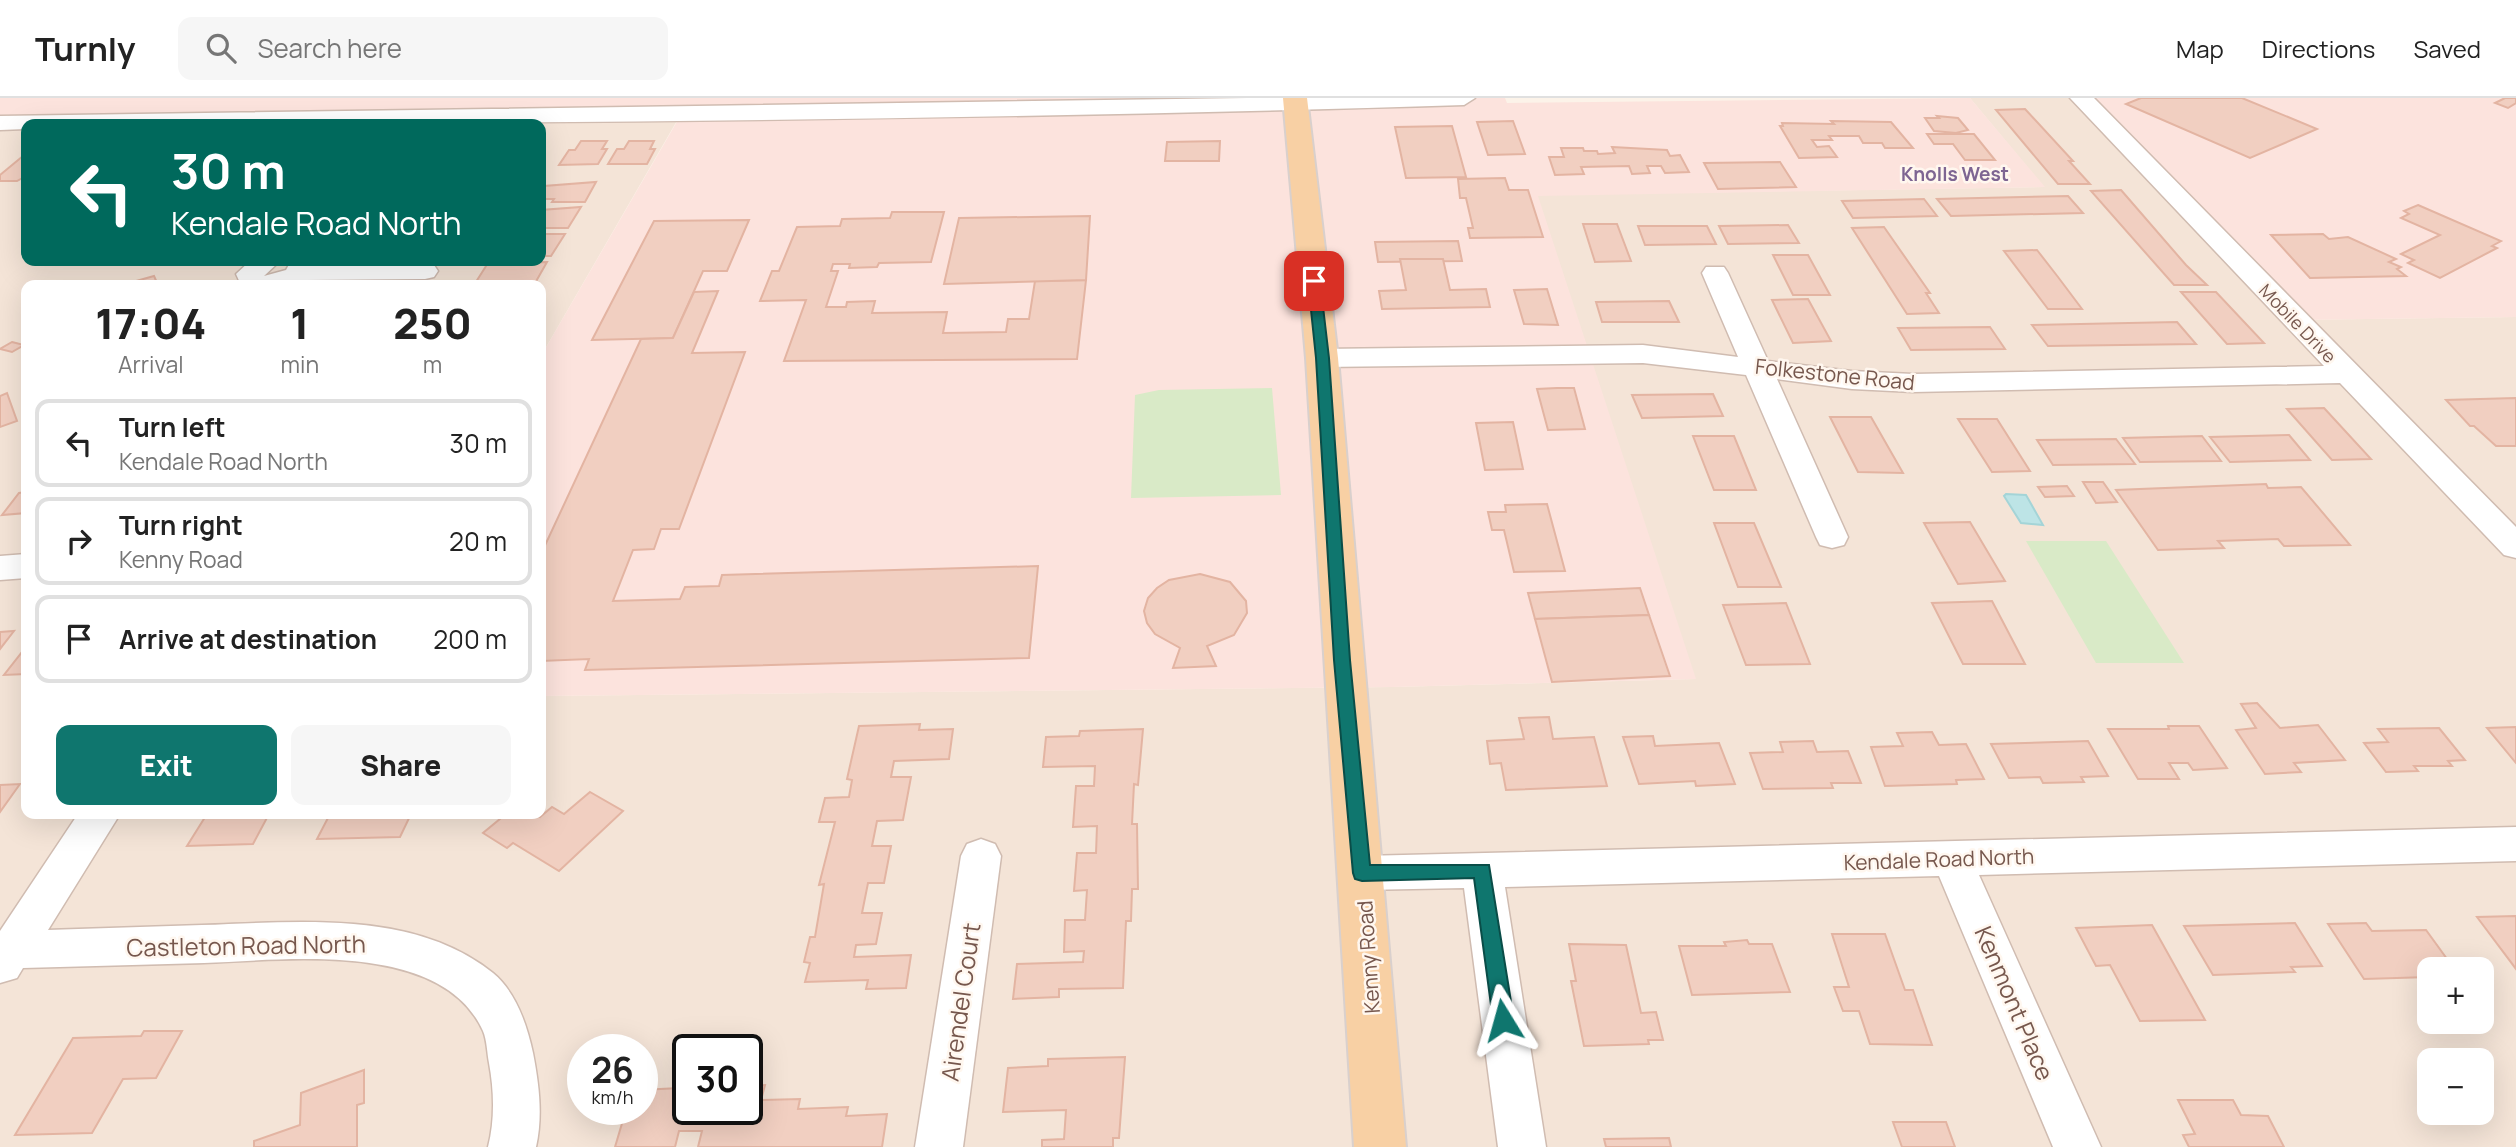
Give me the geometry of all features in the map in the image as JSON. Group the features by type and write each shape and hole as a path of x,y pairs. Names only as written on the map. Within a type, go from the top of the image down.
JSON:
{"main road":[{"name":"Kenny Road","path":"1295,100 1322,358 1342,660 1362,873 1381,1147"}],"street":[{"path":"342,117 359,98"},
{"path":"228,119 537,119 1464,98"},
{"name":"Mobile Drive","path":"2081,98 2516,547"},
{"path":"0,123 21,123"},
{"path":"251,280 248,274 260,266"},
{"path":"280,280 302,266 424,272"},
{"path":"1715,273 1832,537"},
{"name":"Folkestone Road","path":"1322,358 1643,354 1852,380 1913,383 2348,374"},
{"path":"0,568 21,566"},
{"path":"4,956 97,819"},
{"name":"Kendale Road North","path":"1362,873 2516,844"},
{"name":"Airendel Court","path":"939,1147 981,856"},
{"name":"Kenmont Place","path":"1952,859 2077,1147"},
{"path":"1482,870 1522,1147"},
{"name":"Castleton Road North","path":"4,956 359,941 413,951 448,967 481,989 507,1024 515,1068 517,1131 512,1147"}],"shaded area":[{"path":"0,98 1505,98 1507,103 1970,98 2045,187 1538,196 1696,679 1393,687 546,696 546,347 682,113 21,119 21,122 0,122"},
{"path":"1970,98 2079,98 2294,320 2516,317 2516,1147 0,1147 0,122 21,122 21,266 546,266 546,119 205,119 682,112 546,347 546,280 21,280 21,819 546,819 546,696 1393,687 1695,679 1537,195 2044,187"},
{"path":"2079,98 2516,98 2516,317 2294,320"}],"green space":[{"path":"1272,388 1281,495 1131,498 1135,395 1159,390"},
{"path":"2026,541 2106,541 2184,663 2096,663"}],"water":[{"path":"2026,495 2043,525 2021,523 2004,496"}],"building":[{"path":"2141,98 2242,98 2317,129 2250,158 2126,104"},
{"path":"2505,98 2516,98 2516,103 2508,108 2495,103"},
{"path":"2025,109 2073,161 2069,161 2090,184 2058,184 1996,110"},
{"path":"1937,116 1958,118 1968,130 1956,133 1934,131 1925,118 1939,118"},
{"path":"1513,121 1525,154 1488,155 1477,122"},
{"path":"1831,121 1891,122 1913,148 1885,148 1882,143 1863,143 1859,136 1829,136 1832,140 1812,140 1817,147 1829,146 1837,157 1799,158 1780,126 1783,126 1782,123 1834,124"},
{"path":"1452,126 1466,177 1406,178 1395,127"},
{"path":"1927,134 1974,134 1995,160 1965,160 1953,144 1934,144"},
{"path":"581,141 607,141 602,149 607,149 598,164 559,165 569,150 575,150"},
{"path":"629,141 654,141 650,149 655,149 647,164 608,164 617,149 624,149"},
{"path":"1220,141 1219,161 1165,161 1167,142"},
{"path":"1612,147 1667,150 1670,156 1680,155 1689,172 1665,173 1661,166 1647,166 1650,173 1632,174 1629,166 1581,167 1584,174 1555,175 1549,157 1564,157 1561,148 1583,148 1584,151 1597,151 1598,154 1615,153"},
{"path":"21,158 21,179 0,181 0,175"},
{"path":"1780,162 1796,187 1718,189 1704,163"},
{"path":"1505,178 1509,190 1528,190 1543,237 1470,238 1468,228 1473,228 1466,198 1460,198 1458,179"},
{"path":"596,182 585,202 552,202 554,199 546,199 546,186"},
{"path":"2121,190 2186,265 2207,285 2174,285 2091,191"},
{"path":"2068,196 2083,213 1951,216 1937,199"},
{"path":"1924,199 1937,216 1853,218 1842,201"},
{"path":"2418,205 2501,241 2492,246 2497,248 2440,278 2408,263 2414,260 2401,254 2440,235 2401,218 2409,214 2404,211"},
{"path":"581,207 568,228 546,228 546,210"},
{"path":"892,212 944,212 931,262 879,263 877,267 849,268 850,264 833,264 831,271 838,271 826,307 846,307 847,302 875,301 872,313 947,312 943,333 1006,332 1008,319 1029,319 1035,281 1086,280 1077,359 784,361 806,300 760,301 772,271 779,271 797,227 840,226 842,219 890,218"},
{"path":"1090,216 1086,280 944,284 959,218"},
{"path":"749,220 727,271 703,271 673,338 592,340 654,221"},
{"path":"1583,224 1617,224 1631,261 1595,262"},
{"path":"1788,225 1799,243 1728,244 1719,226"},
{"path":"1638,226 1707,226 1716,244 1645,245"},
{"path":"1884,227 1930,293 1926,293 1939,313 1907,314 1852,228"},
{"path":"546,234 565,234 551,256 546,256"},
{"path":"2323,234 2329,239 2348,237 2396,259 2389,262 2401,267 2397,269 2406,276 2310,278 2271,235"},
{"path":"1458,241 1462,261 1378,262 1375,242"},
{"path":"2037,250 2082,309 2048,309 2004,251"},
{"path":"1773,255 1808,255 1830,295 1793,295"},
{"path":"1400,259 1443,259 1450,290 1486,289 1490,307 1382,309 1379,291 1406,290"},
{"path":"486,266 545,266 537,280 477,280"},
{"path":"154,276 156,280 140,280"},
{"path":"1547,289 1558,325 1524,324 1514,290"},
{"path":"718,291 692,353 745,352 679,529 661,529 654,549 633,550 613,601 680,599 685,587 719,586 722,575 1038,566 1029,658 585,670 589,659 546,661 546,543 641,339 673,338 694,292"},
{"path":"2181,292 2216,292 2264,343 2227,344"},
{"path":"1808,299 1831,341 1793,343 1772,300"},
{"path":"1669,301 1679,322 1602,322 1596,302"},
{"path":"2177,322 2196,344 2048,346 2032,325"},
{"path":"1990,327 2005,349 1911,350 1898,328"},
{"path":"12,342 21,344 12,352 0,349"},
{"path":"1574,388 1585,429 1548,430 1537,389"},
{"path":"7,393 17,421 0,427 0,396"},
{"path":"1713,394 1723,416 1642,418 1632,395"},
{"path":"2516,398 2516,446 2496,446 2474,426 2470,426 2446,400"},
{"path":"2324,408 2371,459 2332,460 2287,409"},
{"path":"1830,417 1871,417 1903,473 1858,472"},
{"path":"1958,419 1997,419 2030,471 1992,472"},
{"path":"1513,422 1523,469 1485,470 1476,423"},
{"path":"2289,435 2310,460 2230,462 2210,437"},
{"path":"1693,436 1734,436 1756,490 1714,490"},
{"path":"2202,436 2221,461 2140,462 2123,438"},
{"path":"2116,439 2135,464 2053,465 2037,440"},
{"path":"2083,482 2103,482 2117,502 2096,503"},
{"path":"2266,484 2268,488 2301,487 2350,545 2284,546 2278,539 2218,541 2224,548 2158,550 2116,490"},
{"path":"2067,486 2074,496 2045,497 2038,487"},
{"path":"19,493 21,513 2,515"},
{"path":"1547,504 1565,571 1514,572 1504,530 1492,530 1488,512 1506,512 1505,505"},
{"path":"1970,522 2005,581 1958,584 1924,523"},
{"path":"1714,523 1754,523 1781,587 1738,587"},
{"path":"1200,574 1230,582 1246,601 1247,613 1234,635 1207,646 1216,666 1173,668 1180,648 1155,634 1147,623 1144,611 1148,598 1169,580"},
{"path":"1640,588 1649,615 1535,619 1528,593"},
{"path":"1992,601 2025,664 1963,664 1932,603"},
{"path":"1786,603 1810,664 1746,665 1723,605"},
{"path":"1649,615 1670,676 1552,682 1535,619"},
{"path":"14,631 0,649 0,632"},
{"path":"21,653 21,674 4,675"},
{"path":"2257,703 2280,728 2318,725 2345,760 2294,763 2301,772 2265,774 2236,730 2256,728 2241,704"},
{"path":"1549,717 1553,739 1594,737 1607,786 1506,790 1501,763 1490,764 1487,741 1524,739 1519,718"},
{"path":"920,724 919,730 953,729 949,759 894,761 891,777 911,777 903,820 877,821 872,846 891,846 884,883 868,883 862,913 882,913 876,944 856,945 854,957 911,955 906,988 866,989 868,980 805,982 810,963 804,962 810,937 815,937 824,884 819,885 835,822 819,822 825,798 849,797 852,780 847,779 859,726"},
{"path":"2168,726 2199,726 2227,768 2193,770 2188,763 2169,763 2179,779 2138,779 2108,729 2169,729"},
{"path":"2516,727 2516,763 2487,728"},
{"path":"2439,728 2465,760 2448,761 2452,766 2414,766 2418,771 2386,772 2364,743 2388,742 2378,729"},
{"path":"1143,729 1138,785 1134,784 1132,824 1137,824 1138,889 1132,889 1131,921 1126,921 1123,988 1059,989 1059,997 1013,999 1017,964 1083,962 1084,951 1064,952 1065,920 1085,920 1087,890 1074,891 1077,853 1096,853 1097,826 1073,827 1076,786 1094,786 1095,766 1043,767 1046,737 1079,736 1080,731"},
{"path":"1932,732 1939,745 1966,744 1984,779 1956,780 1957,784 1885,786 1871,747 1903,746 1897,733"},
{"path":"1653,736 1655,746 1719,743 1735,784 1696,786 1695,781 1639,784 1623,737"},
{"path":"1813,741 1817,752 1848,751 1861,783 1831,783 1833,788 1763,789 1750,753 1783,752 1780,742"},
{"path":"2088,741 2108,776 2081,777 2084,782 2043,783 2040,777 2009,778 1991,744"},
{"path":"20,784 0,812 0,785"},
{"path":"590,792 623,811 559,871 513,843 507,848 483,833 500,819 546,819 546,812 552,807 564,814"},
{"path":"204,819 266,819 253,844 187,846"},
{"path":"327,819 409,819 400,837 317,839"},
{"path":"2516,916 2516,969 2477,917"},
{"path":"2295,923 2322,966 2291,967 2295,972 2213,975 2184,926"},
{"path":"2366,923 2372,931 2426,930 2446,957 2417,957 2417,977 2364,979 2328,924"},
{"path":"2152,925 2205,1020 2140,1021 2110,965 2096,966 2076,928"},
{"path":"1832,934 1885,934 1905,990 1913,990 1932,1045 1870,1044 1859,1011 1843,1011 1834,987 1849,987"},
{"path":"1747,940 1749,944 1772,944 1790,992 1692,995 1679,946 1726,946 1724,942"},
{"path":"1569,944 1626,945 1641,1013 1656,1012 1663,1040 1648,1040 1649,1044 1584,1046 1571,981 1576,981"},
{"path":"144,1031 182,1031 156,1078 123,1079 92,1133 15,1135 73,1038 141,1036"},
{"path":"1125,1057 1119,1138 1113,1138 1113,1147 1042,1147 1042,1140 1064,1139 1066,1110 1003,1112 1008,1068 1048,1066 1048,1059"},
{"path":"364,1070 364,1103 357,1105 357,1147 254,1147 254,1141 300,1125 301,1093"},
{"path":"672,1088 672,1125 763,1125 763,1100 800,1099 798,1109 848,1107 846,1116 887,1114 882,1147 698,1147 702,1131 679,1131 675,1147 615,1147 622,1125 658,1125 658,1089"},
{"path":"2178,1100 2233,1100 2241,1115 2268,1116 2284,1147 2189,1147 2183,1135 2195,1134"},
{"path":"1893,1122 1946,1122 1955,1147 1902,1147"},
{"path":"1669,1138 1671,1147 1606,1147 1604,1139"}],"district":[{"name":"Knolls West","path":"1955,174"}],"route":[{"path":"1314,281 1322,358 1342,660 1362,873 1482,870 1503,1020"}]}
